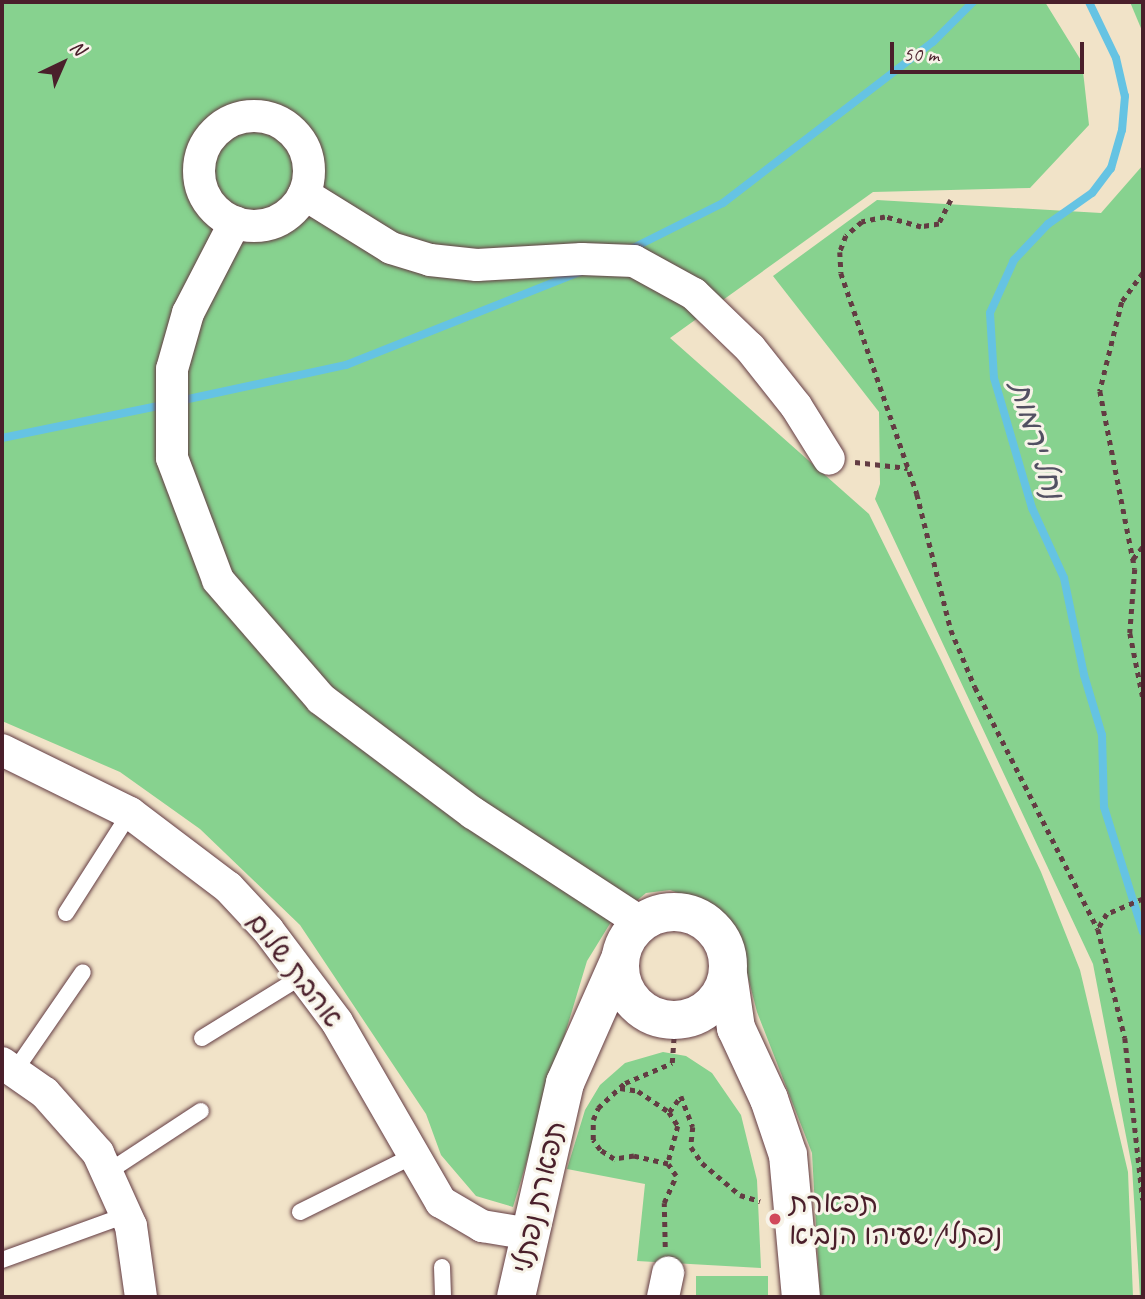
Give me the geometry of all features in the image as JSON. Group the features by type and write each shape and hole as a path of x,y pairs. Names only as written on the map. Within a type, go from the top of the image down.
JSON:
{"street":[{"path":"265,117 296,135 309,169 303,194 286,216 270,224 234,222 207,199 200,173 204,148 229,122 265,117"},
{"path":"303,194 391,248 430,260 477,265 582,259 634,261 694,294 750,348 796,406 829,459"},
{"path":"234,222 188,313 172,369 172,458 218,580 321,699 473,813 642,923"},
{"name":"אהבת שלום","path":"2,750 130,813 228,887 304,975 361,1062 432,1191 460,1217 482,1226 530,1234"},
{"path":"673,912 705,922 726,949 728,974 713,1004 699,1015 669,1020 643,1011 631,999 622,984 620,959 625,943 642,923 673,912"},
{"name":"תפארת נפתלי","path":"516,1297 561,1098 620,959"},
{"name":"תפארת נפתלי","path":"728,974 733,1018 784,1140 795,1201 801,1297"},
{"name":"תפארת נפתלי","path":"561,1098 578,1067 608,1038 629,1027 669,1020 710,1031 757,1073"},
{"path":"8,1068 74,1121 108,1172 126,1215 142,1297"}],"lane":[{"path":"66,913 130,813"},
{"path":"8,1068 83,972"},
{"path":"202,1038 304,975"},
{"path":"108,1172 201,1111"},
{"path":"300,1212 413,1156"},
{"path":"2,1260 126,1215"},
{"path":"442,1268 443,1297"}],"path":[{"path":"951,200 939,224 921,227 885,217 862,222 846,236 840,252 842,273 908,468 951,631 975,687 1098,929 1125,1038 1143,1200"},
{"path":"1143,273 1122,302 1100,391 1133,559 1130,633 1143,698"},
{"path":"829,459 908,468"},
{"path":"1133,559 1143,546"},
{"path":"1098,929 1107,914 1143,899"},
{"path":"665,1285 661,1223 676,1176 668,1164 634,1156 614,1159 593,1140 598,1108 637,1075 673,1063 669,1020"},
{"path":"619,1088 638,1091 670,1112 678,1126 668,1164"},
{"path":"670,1112 681,1096 693,1127 691,1147 702,1163 740,1195 749,1201 795,1201"}],"green space":[{"path":"2,2 1045,2 1082,62 1089,125 1030,188 873,192 670,338 869,514 941,660 1041,872 1080,970 1128,1172 1133,1297 820,1297 812,1153 757,1012 741,950 715,906 670,890 646,893 611,922 587,961 513,1207 476,1196 441,1155 426,1114 300,925 200,829 120,772 2,721"},
{"path":"1130,2 1143,2 1143,33"},
{"path":"1143,165 1143,1297 1140,1297 1132,1167 1093,964 875,499 880,484 879,412 773,276 877,200 1101,213"},
{"path":"663,1052 686,1056 712,1073 741,1115 757,1180 761,1268 637,1261 645,1184 567,1169 585,1110 600,1085 625,1063"},
{"path":"696,1276 768,1276 768,1297 696,1297"}],"waterway":[{"path":"629,250 723,203 933,42 973,2"},
{"name":"נחל ירמות","path":"1089,2 1116,58 1125,96 1122,130 1111,168 1092,193 1048,224 1014,260 990,313 994,378 1032,508 1064,578 1084,675 1102,735 1104,807 1143,932"},
{"path":"179,401 346,365 582,271"},
{"path":"2,438 167,404"}],"place":[{"name":"תפארת נפתלי/ישעיהו הנביא","path":"775,1219"}]}
